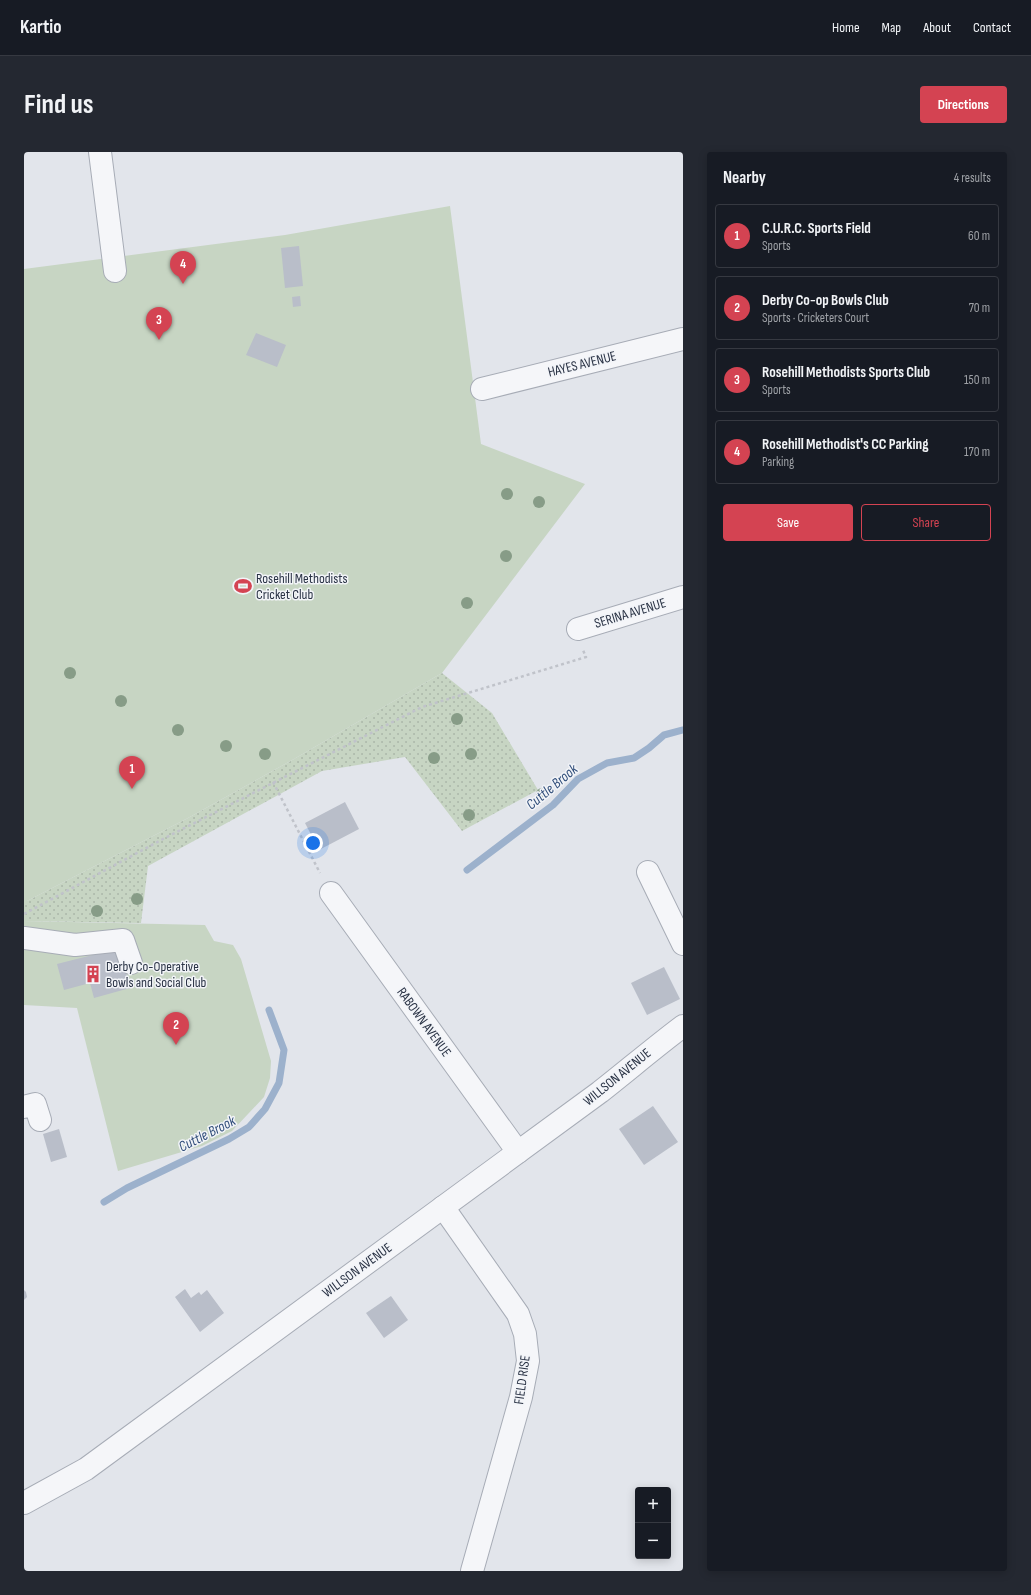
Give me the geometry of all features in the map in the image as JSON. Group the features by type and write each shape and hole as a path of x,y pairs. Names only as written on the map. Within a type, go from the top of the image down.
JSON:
{"street":[{"path":"100,152 116,271"},
{"name":"HAYES AVENUE","path":"482,389 683,339"},
{"name":"SERINA AVENUE","path":"578,629 683,597"},
{"path":"648,872 683,944"},
{"name":"RABOWN AVENUE","path":"331,893 518,1152"},
{"path":"24,938 75,945 123,940 131,963"},
{"name":"WILLSON AVENUE","path":"24,1503 86,1469 600,1092 636,1064 657,1045 683,1026"},
{"name":"FIELD RISE","path":"443,1207 518,1314 525,1334 528,1361 521,1397 472,1571"}],"path":[{"path":"24,914 163,839 422,707 586,657 578,629"},
{"path":"273,782 331,893"}],"green space":[{"path":"450,206 481,444 585,484 442,673 294,759 188,818 27,901 24,901 24,269 285,235"},
{"path":"442,673 492,713 538,790 462,831 405,757 322,771 148,866 141,923 24,921 24,901 27,901 188,818 294,759"},
{"path":"24,921 205,925 214,941 233,945 241,959 271,1061 270,1078 264,1097 232,1131 202,1146 118,1171 77,1008 24,1005"}],"building":[{"path":"299,246 303,286 285,288 281,248"},
{"path":"300,296 301,306 293,307 292,297"},
{"path":"256,333 286,345 277,367 246,355"},
{"path":"345,802 359,829 319,850 305,823"},
{"name":"Derby Co-Operative Bowls and Social Club","path":"120,948 130,988 94,998 90,983 64,990 57,964"},
{"path":"664,967 680,999 647,1015 631,983"},
{"path":"653,1106 678,1142 644,1165 619,1129"},
{"path":"59,1129 67,1157 51,1162 43,1134"},
{"path":"185,1289 191,1298 199,1292 201,1295 207,1290 224,1313 200,1332 175,1297"},
{"path":"24,1290 27,1297 24,1300"},
{"path":"391,1296 408,1320 384,1338 366,1313"}],"waterway":[{"name":"Cuttle Brook","path":"467,870 553,805 578,779 607,763 634,758 664,735 683,730"},
{"name":"Cuttle Brook","path":"104,1202 127,1188 229,1139 249,1127 265,1109 279,1083 284,1050 269,1010"}],"place":[{"name":"Rosehill Methodist's CC Parking","path":"183,284"},
{"name":"Rosehill Methodists Sports Club","path":"159,340"},
{"name":"Rosehill Methodists Cricket Club","path":"243,586"},
{"name":"C.U.R.C. Sports Field","path":"132,789"},
{"name":"Derby Co-Operative Bowls and Social Club","path":"93,974"},
{"name":"Derby Co-op Bowls Club","path":"176,1045"}]}
